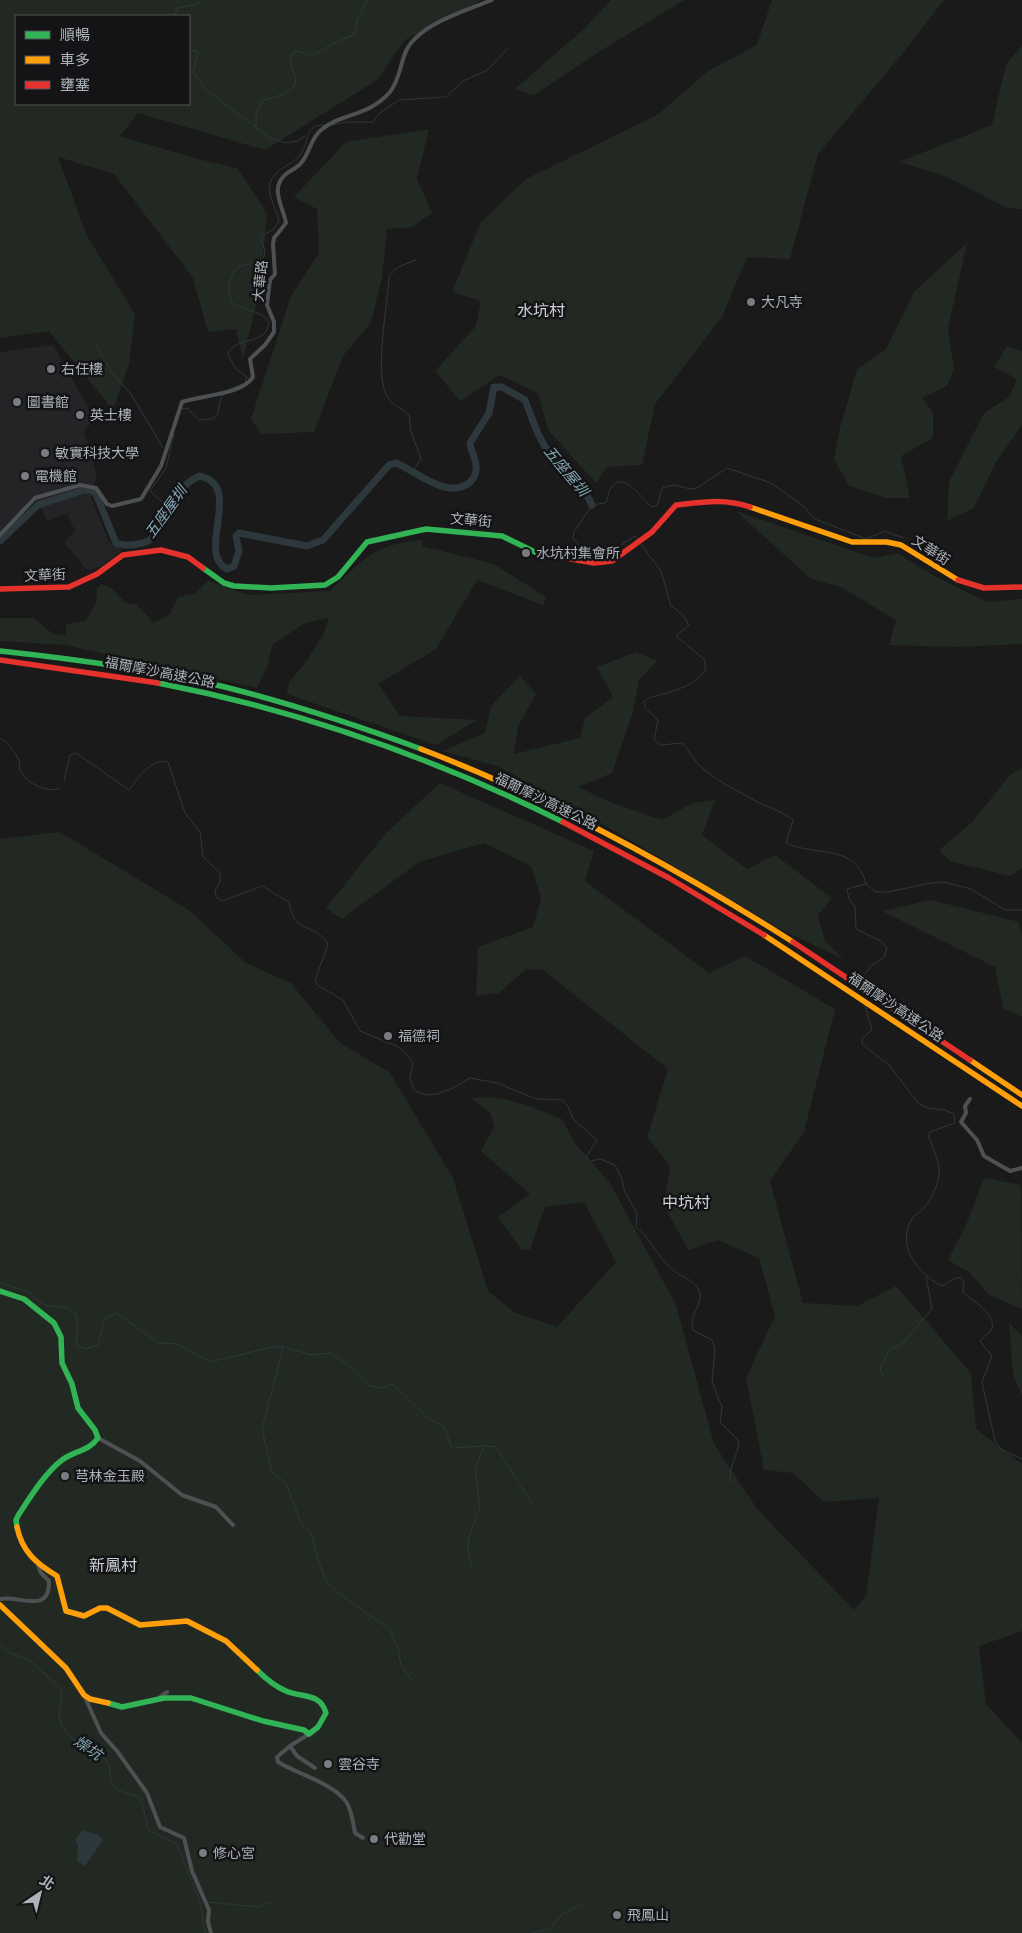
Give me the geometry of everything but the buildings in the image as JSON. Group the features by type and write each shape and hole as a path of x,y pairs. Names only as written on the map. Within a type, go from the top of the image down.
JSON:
{"main road":[{"name":"文華街","path":"0,589 69,587 98,574 123,555 161,550 188,557 224,583 234,586 318,586 338,577 367,542 426,528 482,536 502,536 532,551 594,563 612,561 658,527 673,508 680,503 734,501 820,533 854,543 868,545 896,543 960,583 979,588 1022,587"},
{"name":"福爾摩沙高速公路","path":"0,651 78,660 224,688 353,724 444,757 529,794 667,867 732,904 889,1005 1022,1095"},
{"name":"福爾摩沙高速公路","path":"0,660 77,669 222,697 287,714 404,752 526,803 670,879 816,968 1022,1106"},
{"path":"0,1291 24,1299 54,1323 61,1337 62,1363 72,1384 78,1408 95,1430 98,1438 91,1447 72,1454 55,1465 16,1520 21,1541 38,1565 57,1576 66,1611 84,1616 100,1608 107,1608 144,1626 187,1621 221,1638 269,1682 288,1692 313,1696 318,1700 326,1713 318,1727 309,1734 304,1730 263,1721 191,1698 156,1700 122,1707 101,1703 84,1695 76,1680 66,1668 10,1612 0,1605"}],"street":[{"name":"大華路","path":"0,535 35,498 80,485 96,488 107,504 112,506 141,499 161,466 182,402 245,387 250,383 253,378 250,359 265,345 274,332 274,322 266,304 270,280 275,274 274,238 286,223 277,190 279,182 301,164 314,137 322,129 368,110 390,92 406,52 416,39 448,17 492,0"},
{"path":"970,1099 964,1106 966,1113 961,1122 977,1140 984,1156 1010,1170 1022,1168"},
{"path":"98,1438 140,1461 182,1495 216,1507 233,1525"},
{"path":"0,1599 19,1598 35,1602 43,1599 48,1594 49,1581 41,1573 38,1565"},
{"path":"156,1700 168,1692"},
{"path":"84,1695 101,1734 117,1751 147,1793 160,1827 184,1838 192,1871 210,1910 208,1922 211,1933"},
{"path":"309,1734 277,1757 278,1762 302,1772 338,1794 350,1809 355,1833 363,1838"},
{"path":"290,1746 297,1756 315,1768"}],"shaded area":[{"path":"0,0 481,0 405,40 377,80 265,150 138,113 120,136 194,158 237,168 267,213 260,289 243,359 236,329 208,332 193,278 114,174 58,157 87,236 135,314 129,364 113,410 49,331 0,338"},
{"path":"611,0 684,0 597,53 534,95 515,89 584,29"},
{"path":"772,0 944,0 903,53 818,154 790,259 747,257 722,317 655,404 642,465 607,467 596,483 548,430 538,393 500,375 460,401 435,371 476,326 481,301 452,292 481,222 526,179 657,115 708,71 757,45"},
{"path":"1022,46 1022,209 1007,208 943,175 899,162 992,125 1006,64"},
{"path":"429,129 417,179 432,213 412,227 387,229 382,278 371,323 343,356 314,432 261,434 251,419 291,296 319,253 317,209 294,197 346,142"},
{"path":"967,243 948,328 954,369 947,386 922,398 933,412 933,438 901,456 910,498 886,498 849,486 834,459 840,428 857,369 886,349 914,292"},
{"name":"敏實科技大學","path":"53,345 95,420 84,430 97,476 91,498 109,542 122,550 100,567 87,570 64,542 75,531 67,513 48,521 35,498 0,540 0,352"},
{"path":"1007,346 1022,351 1022,425 996,462 974,508 947,521 949,482 984,413 1009,397 1017,379 994,367"},
{"path":"736,511 874,558 897,553 936,577 987,602 1022,599 1022,644 955,647 889,645 896,620 841,587 811,579"},
{"path":"422,540 422,546 494,564 546,597 543,605 477,580 436,649 378,684 400,716 477,720 436,745 287,694 289,682 306,662 323,635 329,618 305,623 272,645 268,664 257,688 65,645 0,641 0,618 33,618 53,634 66,635 66,624 85,621 96,603 97,589 101,584 111,588 126,603 136,604 154,623 170,614 178,597 194,594 208,581 248,595 330,591 370,555 391,545"},
{"path":"636,652 657,661 639,680 633,712 612,773 578,787 612,803 662,820 692,803 715,800 702,835 747,869 775,855 832,898 818,915 825,941 845,960 780,929 601,823 497,766 443,751 485,733 491,706 520,676 536,694 518,726 514,754 580,738 585,718 613,697 597,667"},
{"path":"1022,768 1022,868 1010,876 950,861 939,850 972,822 1010,775"},
{"path":"440,783 594,851 585,881 709,973 745,956 835,1009 804,1132 770,1181 803,1303 857,1306 896,1286 971,1373 976,1429 1022,1464 1022,1631 979,1646 986,1704 1022,1743 1022,1933 0,1933 0,839 60,832 189,910 246,963 291,983 339,1042 390,1073 453,1178 488,1291 514,1312 557,1327 616,1262 584,1202 545,1207 530,1250 521,1249 498,1217 530,1194 481,1151 494,1127 490,1112 471,1098 483,1097 507,1100 529,1106 562,1119 574,1142 610,1183 676,1305 714,1444 758,1510 854,1610 866,1596 879,1498 824,1502 793,1473 764,1470 746,1378 775,1316 759,1258 718,1240 688,1250 664,1205 670,1166 647,1137 668,1069 543,970 526,969 499,993 476,996 478,947 533,927 541,898 531,866 484,843 419,862 342,919 326,908 386,833"},
{"path":"931,900 1019,922 1022,936 1022,1017 1003,1008 995,967 882,911"},
{"path":"984,1178 1021,1185 1022,1309 989,1295 970,1273 948,1260 966,1225"},
{"path":"1009,1323 1022,1336 1022,1396 1013,1374"},
{"path":"82,1830 98,1835 103,1840 85,1866 77,1861 78,1844 75,1841"}],"waterway":[{"path":"174,15 178,8 197,4 201,0"},
{"path":"256,127 256,115 262,101 284,94 295,86 295,77 291,65 293,53 298,51 307,55 313,55 354,35 358,18 367,0"},
{"path":"333,125 346,122 373,122 381,112 399,100 446,97 463,81 488,70 507,49"},
{"path":"190,50 196,51 198,55 193,71 206,90 270,138 285,143 298,141 305,136"},
{"path":"245,382 247,377 235,368 228,354 237,344 263,335 267,330 269,322 261,315 235,305 231,301 229,292 231,279 238,267 257,262 263,258 265,254 261,237 275,228 279,221 269,189 275,174 297,159 303,151 310,131 313,128 324,125"},
{"name":"五座屋圳","path":"413,471 421,459 411,432 409,415 388,398 384,387 381,357 389,276 398,267 416,260"},
{"path":"97,346 113,374 131,394 163,448"},
{"path":"228,390 242,384"},
{"name":"五座屋圳","path":"0,541 38,505 84,490 92,490 96,494 116,543 130,545 146,542 154,535 160,519 171,501 193,479 199,476 212,482 218,492 220,505 216,549 218,561 227,569 234,566 239,551 236,536 239,533 307,546 323,540 389,465 396,463 432,483 442,486 461,487 470,482 475,475 476,467 470,443 489,413 494,387 502,387 525,400 536,429 547,450 584,491 592,505"},
{"path":"182,409 187,408 199,420 214,418 217,416 220,400 223,395"},
{"path":"168,507 150,491 166,468 174,434"},
{"path":"638,540 635,536 604,556 586,553 573,538 574,532 592,505 605,503 611,488 616,483 628,484 653,507 658,504 662,488 673,485 691,489 697,488 727,468 771,483 802,505 815,519 866,539 885,531 903,538"},
{"path":"640,543 661,571 671,606 683,615 689,625 676,636 704,659 706,668 702,675 689,685 648,698 644,702 645,708 658,720 654,740 661,745 682,743 696,762 715,778 793,820 786,843 834,853 854,862 861,871 866,884 847,889 849,899 855,907 856,929 881,941 887,948 884,957 870,967 860,980 861,984"},
{"path":"0,738 8,744 17,756 20,770 27,779 38,786 50,790 60,788"},
{"path":"64,781 70,755 76,753 129,790 151,766 156,763 168,762 185,813 200,832 203,857 220,873 220,882 215,891 216,897 222,901 262,886 289,902 295,920 316,932 328,944 315,980 317,985 343,1000 360,1031 399,1047 413,1062 410,1079 414,1090 426,1095 437,1094 451,1089 470,1078 497,1083 536,1099 562,1100 568,1106 573,1119 597,1140 586,1157 590,1161 600,1159 615,1165 625,1192 637,1213 636,1227 668,1266 695,1284 700,1292 692,1321 693,1330 712,1340 715,1348 712,1382 722,1407 720,1422 739,1441 730,1472 731,1483"},
{"path":"866,884 876,892 888,892 944,882 971,889 1005,910 1022,910"},
{"path":"865,1005 872,1030 862,1039 862,1044 890,1066 918,1103 927,1108 945,1110 954,1114 955,1123 930,1132 928,1135 937,1160 939,1176 930,1199 925,1207 913,1217 908,1227 906,1237 908,1248 917,1266 933,1281 942,1286 955,1278 961,1278 964,1283 963,1292 983,1308 991,1318 992,1329 980,1341 992,1356 982,1382 995,1441 1001,1449 1022,1459"},
{"path":"883,1376 880,1369 889,1350 903,1343 932,1309 926,1276"},
{"path":"0,1283 26,1291 47,1306 65,1307 75,1313 78,1327 76,1346 86,1349 98,1345 105,1318 116,1313 159,1343 177,1344 210,1362 272,1347 283,1347 312,1355 329,1353 346,1363 368,1385 381,1388 393,1384 428,1418 444,1427 452,1448 484,1446 475,1469 480,1507 469,1537 468,1547 471,1567"},
{"path":"283,1348 262,1429 272,1472 286,1483 301,1523 311,1532 318,1560 327,1582 341,1595 389,1629 397,1645 401,1665 412,1680"},
{"path":"485,1446 496,1447 533,1505"},
{"name":"燥坑","path":"0,1645 10,1653 30,1660 61,1689 59,1716 63,1728 73,1739 106,1760 113,1785 116,1788 141,1799 149,1831 176,1843 200,1901 205,1933"},
{"path":"208,1902 258,1907 271,1902"},
{"path":"532,1933 550,1929 562,1914 586,1902"}],"traffic: fast":[{"path":"203,568 224,583 234,586 271,588 325,585 338,577 367,542 426,529 502,536 543,554"},
{"path":"0,651 113,665 225,687 324,715 421,749"},
{"path":"158,683 262,707 365,739 416,757 515,799 563,822"},
{"path":"0,1291 24,1299 54,1323 61,1337 62,1363 72,1384 78,1408 95,1430 98,1438 90,1446 62,1460 50,1471 19,1514 16,1520 17,1527"},
{"path":"108,1703 122,1707 164,1698 191,1698 263,1721 304,1730 309,1734 318,1727 326,1713 319,1702 310,1697 282,1689 270,1682 257,1670"}],"traffic: slow":[{"path":"750,507 852,542 887,542 901,545 958,580"},
{"path":"421,749 518,790 612,836 704,887 793,942"},
{"path":"764,935 1022,1106"},
{"path":"970,1060 1022,1095"},
{"path":"17,1527 19,1536 31,1556 57,1576 66,1611 84,1616 100,1608 107,1608 140,1625 187,1621 226,1641 257,1670"},
{"path":"0,1605 66,1668 84,1695 90,1699 108,1703"}],"traffic: jam":[{"path":"543,554 594,563 612,561 652,532 676,505 732,502 750,507"},
{"path":"0,589 69,587 97,574 123,555 161,550 188,557 203,568"},
{"path":"958,580 984,588 1022,587"},
{"path":"0,660 158,683"},
{"path":"563,822 669,878 764,935"},
{"path":"793,942 970,1060"}],"place":[{"name":"大凡寺","path":"751,302"},
{"name":"右任樓","path":"51,369"},
{"name":"圖書館","path":"17,402"},
{"name":"英士樓","path":"80,415"},
{"name":"敏實科技大學","path":"45,453"},
{"name":"電機館","path":"25,476"},
{"name":"水坑村集會所","path":"526,553"},
{"name":"福德祠","path":"388,1036"},
{"name":"芎林金玉殿","path":"65,1476"},
{"name":"雲谷寺","path":"328,1764"},
{"name":"代勸堂","path":"374,1839"},
{"name":"修心宮","path":"203,1853"},
{"name":"飛鳳山","path":"617,1915"}],"district":[{"name":"水坑村","path":"541,310"},
{"name":"中坑村","path":"686,1202"},
{"name":"新鳳村","path":"113,1565"}]}
